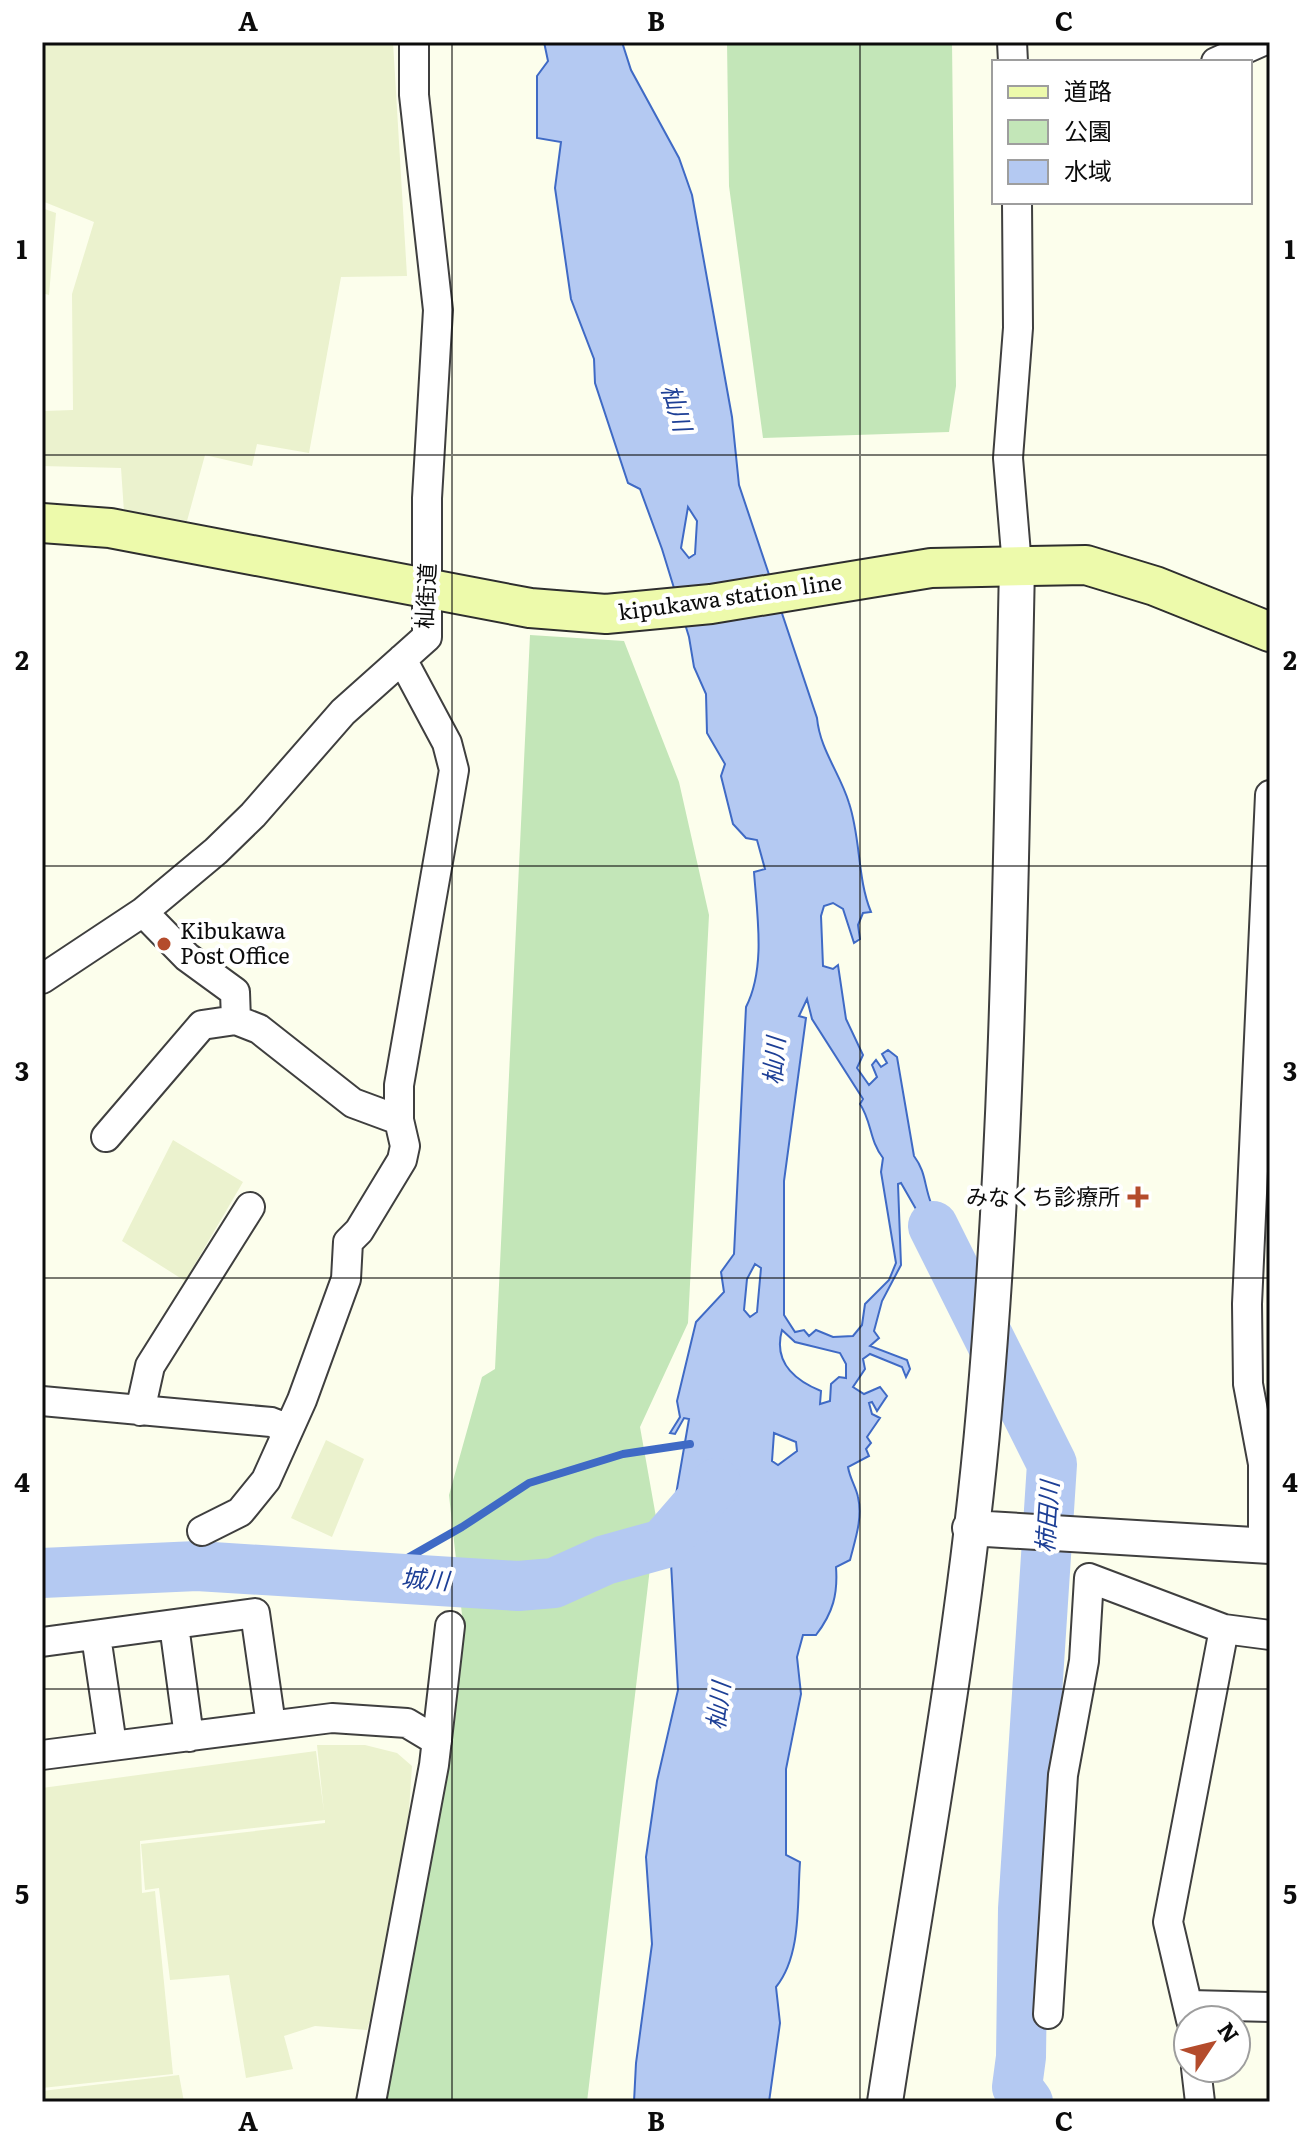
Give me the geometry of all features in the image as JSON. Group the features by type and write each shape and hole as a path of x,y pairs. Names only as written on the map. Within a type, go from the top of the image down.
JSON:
{"main road":[{"name":"kipukawa station line","path":"42,523 110,528 530,608 606,614 658,610 888,573 1000,566 1086,565 1155,586 1270,632"}],"street":[{"name":"杣街道","path":"42,979 143,912 216,851 253,815 343,712 427,637 427,498 438,310 414,95 414,42"},
{"path":"1220,60 1261,42"},
{"path":"885,2102 970,1528 984,1408 1003,1129 1000,566 1018,328 1017,204"},
{"path":"202,1531 240,1512 256,1495 289,1429 346,1279 348,1242 359,1231 402,1160 405,1146 399,1120 399,1085 454,770 447,743 402,659"},
{"path":"970,1528 1089,1538 1266,1546 1263,1464 1248,1384 1260,1270 1255,1096 1270,795"},
{"path":"143,912 187,957 235,992 236,1020"},
{"path":"106,1137 202,1025 236,1020 259,1029 353,1103 399,1120"},
{"path":"140,1411 150,1366 250,1207"},
{"path":"42,1401 271,1422 289,1429"},
{"path":"1048,2014 1063,1775 1084,1661 1089,1578 1224,1629 1270,1635"},
{"path":"42,1642 255,1613 271,1725"},
{"path":"174,1625 189,1737"},
{"path":"371,2102 437,1741 450,1626"},
{"path":"1189,2004 1168,1922 1224,1629"},
{"path":"96,1636 112,1745"},
{"path":"42,1755 271,1725 365,1718 407,1723 437,1741"}],"green space":[{"path":"61,42 393,42 407,276 341,277 309,453 257,444 252,466 205,455 187,521 124,512 121,468 42,466 44,411 73,410 72,294 94,222 42,201 42,47"},
{"path":"727,42 952,42 956,386 949,432 763,438 729,186"},
{"path":"42,208 56,213 49,295 42,293"},
{"path":"530,635 624,641 679,782 709,915 688,1323 640,1427 656,1517 587,2102 382,2102 463,1624 449,1495 482,1377 495,1369"},
{"path":"173,1140 243,1182 185,1281 122,1241"},
{"path":"326,1440 364,1459 332,1537 291,1518"},
{"path":"317,1745 365,1745 397,1753 412,1766 407,1840 384,1970 367,2030 315,2026 284,2036 293,2069 246,2078 229,1975 170,1980 159,1888 145,1890 141,1844 325,1823 325,1820 140,1841 142,1893 155,1891 173,2074 42,2088 42,1788 316,1751 324,1812"},
{"path":"179,2075 184,2102 42,2102 42,2091"}],"water":[{"name":"杣川","path":"544,42 622,42 631,70 679,158 692,195 732,417 739,485 822,741 849,803 856,830 863,886 871,912 863,913 858,925 860,939 854,943 843,909 833,903 824,906 821,916 823,966 833,969 838,965 846,1019 863,1055 857,1068 869,1085 877,1077 872,1065 876,1060 881,1067 887,1063 882,1054 888,1050 897,1057 914,1156 936,1214 958,1256 964,1278 963,1291 901,1183 898,1184 901,1265 882,1301 874,1331 879,1338 870,1346 907,1360 910,1369 906,1377 902,1367 870,1354 863,1359 865,1369 853,1387 864,1394 880,1387 887,1396 877,1411 872,1402 869,1403 872,1414 880,1418 867,1437 871,1443 866,1449 869,1456 848,1467 859,1505 856,1537 850,1560 836,1567 835,1595 827,1619 816,1635 803,1635 797,1657 801,1694 786,1769 786,1855 800,1862 798,1910 790,1959 776,1987 780,2023 769,2102 634,2102 636,2063 652,1944 646,1857 657,1781 678,1690 671,1563 674,1506 689,1419 684,1418 675,1434 670,1433 680,1417 677,1401 696,1322 724,1292 721,1272 734,1254 746,1007 758,958 754,872 765,869 757,840 746,838 733,824 721,776 725,764 707,733 706,694 694,667 689,637 662,549 640,489 628,483 595,383 594,359 571,299 555,188 561,142 537,138 537,76 548,61","holes":["688,507 697,521 695,554 689,558 681,548","807,999 812,1019 863,1099 860,1104 883,1158 881,1172 896,1263 889,1280 865,1304 862,1325 853,1336 833,1337 816,1330 809,1336 804,1330 795,1332 784,1315 784,1181 806,1018 799,1016","755,1264 761,1268 757,1312 750,1317 744,1310 747,1279","782,1330 795,1342 840,1353 846,1364 846,1378 839,1377 831,1384 830,1401 820,1404 821,1391 794,1375 780,1351","774,1433 796,1442 797,1451 778,1465 772,1461"]}],"waterway":[{"name":"柿田川","path":"933,1226 1052,1464 1023,1909 1021,2057 1017,2087 1028,2102"},
{"path":"374,1577 462,1527 529,1483 623,1454 690,1444"},
{"name":"城川","path":"42,1573 197,1566 518,1586 554,1583 605,1560 663,1544 716,1483"},
{"path":"1052,1486 1071,1489"}],"place":[{"name":"Kibukawa Post Office","path":"164,944"},
{"name":"みなくち診療所","path":"1138,1197"}]}
